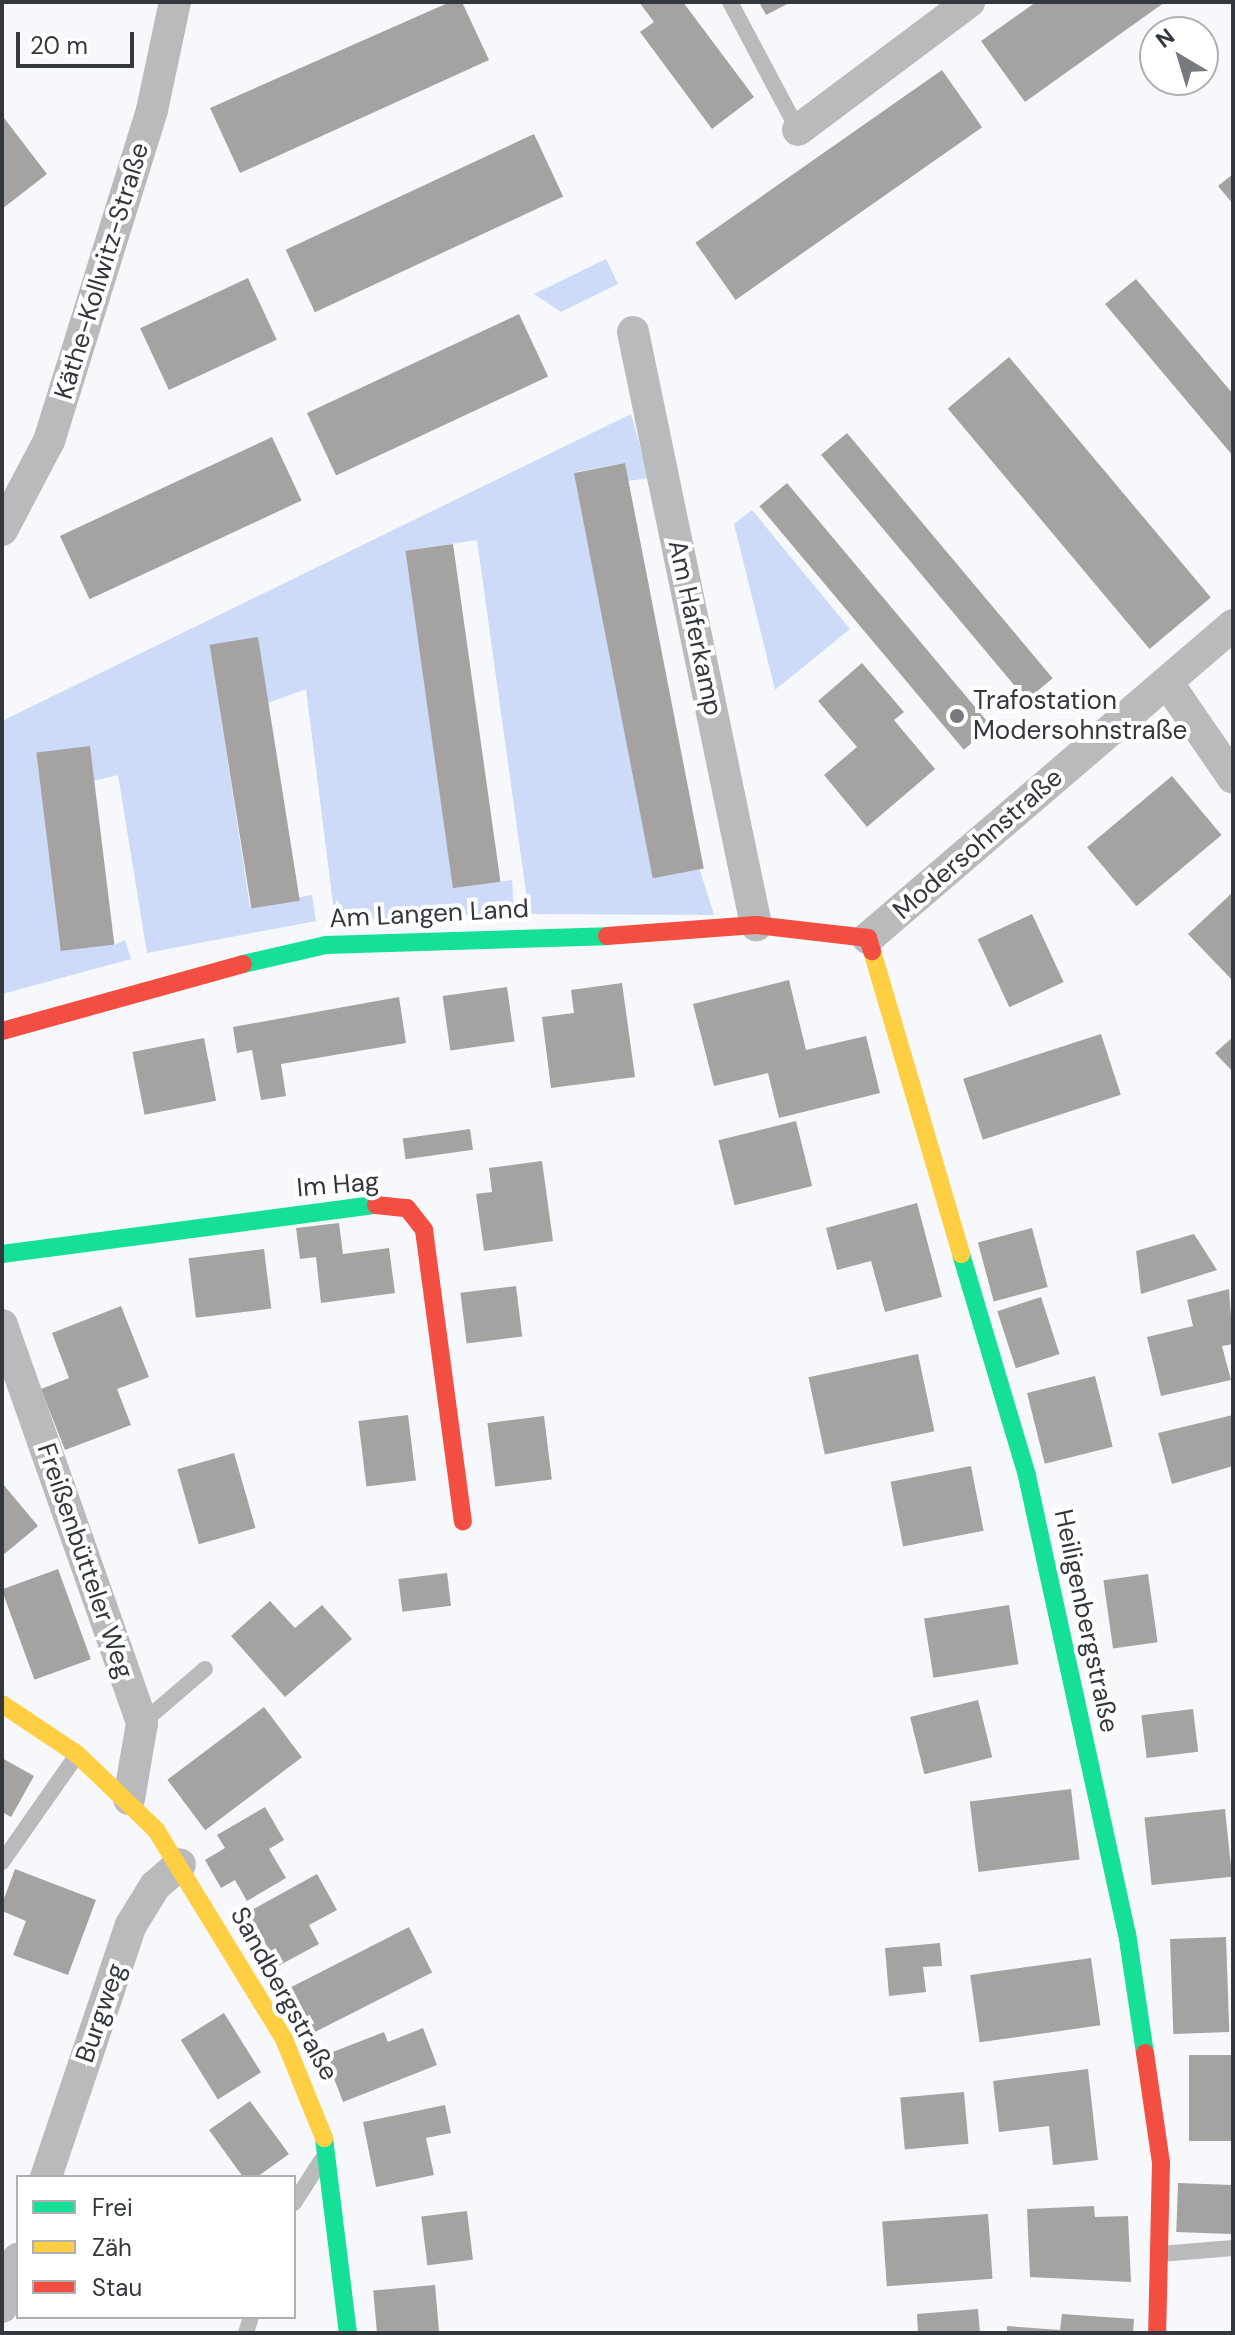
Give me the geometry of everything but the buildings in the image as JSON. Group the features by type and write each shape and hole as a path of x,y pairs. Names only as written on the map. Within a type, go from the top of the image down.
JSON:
{"street":[{"name":"Käthe-Kollwitz-Straße","path":"2,530 49,441 152,110 175,2"},
{"path":"798,130 969,2"},
{"name":"Am Haferkamp","path":"633,332 756,925"},
{"name":"Modersohnstraße","path":"868,938 1233,625"},
{"path":"1167,682 1233,778"},
{"name":"Am Langen Land","path":"2,1031 140,987 326,945 523,933 646,937 756,925 868,938"},
{"name":"Heiligenbergstraße","path":"868,938 1035,1509 1127,1933 1161,2163 1157,2333"},
{"name":"Im Hag","path":"2,1254 371,1204 407,1208 424,1230 463,1521"},
{"name":"Freißenbütteler Weg","path":"2,1325 142,1723 129,1799"},
{"name":"Sandbergstraße","path":"2,1704 77,1754 129,1799 180,1864 284,2039 312,2095 328,2154 348,2333"},
{"name":"Burgweg","path":"47,2175 131,1925 155,1886 180,1864"},
{"path":"2,2307 16,2265"}],"lane":[{"path":"730,2 798,130"},
{"path":"142,1723 205,1669"},
{"path":"2,1862 77,1754"},
{"path":"296,2200 328,2154"},
{"path":"1160,2254 1233,2248"}],"shaded area":[{"path":"606,259 618,284 561,312 534,294"},
{"path":"631,414 649,478 628,481 624,463 575,472 714,915 529,914 477,540 406,551 456,888 512,880 514,913 335,920 306,689 268,703 210,645 250,907 312,895 316,921 147,953 118,775 94,781 89,746 39,763 114,945 125,940 131,959 2,994 2,721"},
{"path":"752,510 850,629 775,690 734,524"}],"traffic: fast":[{"path":"243,964 326,945 607,936"},
{"path":"2,1254 376,1205"},
{"path":"961,1254 1027,1476 1127,1933 1145,2053"},
{"path":"324,2138 348,2333"}],"traffic: slow":[{"path":"872,951 961,1254"},
{"path":"2,1704 77,1754 156,1830 284,2039 324,2138"}],"traffic: jam":[{"path":"607,936 756,925 868,938 872,951"},
{"path":"2,1031 243,964"},
{"path":"376,1205 407,1208 424,1230 463,1521"},
{"path":"1145,2053 1161,2163 1157,2333"}],"place":[{"name":"Trafostation Modersohnstraße","path":"957,716"}]}
